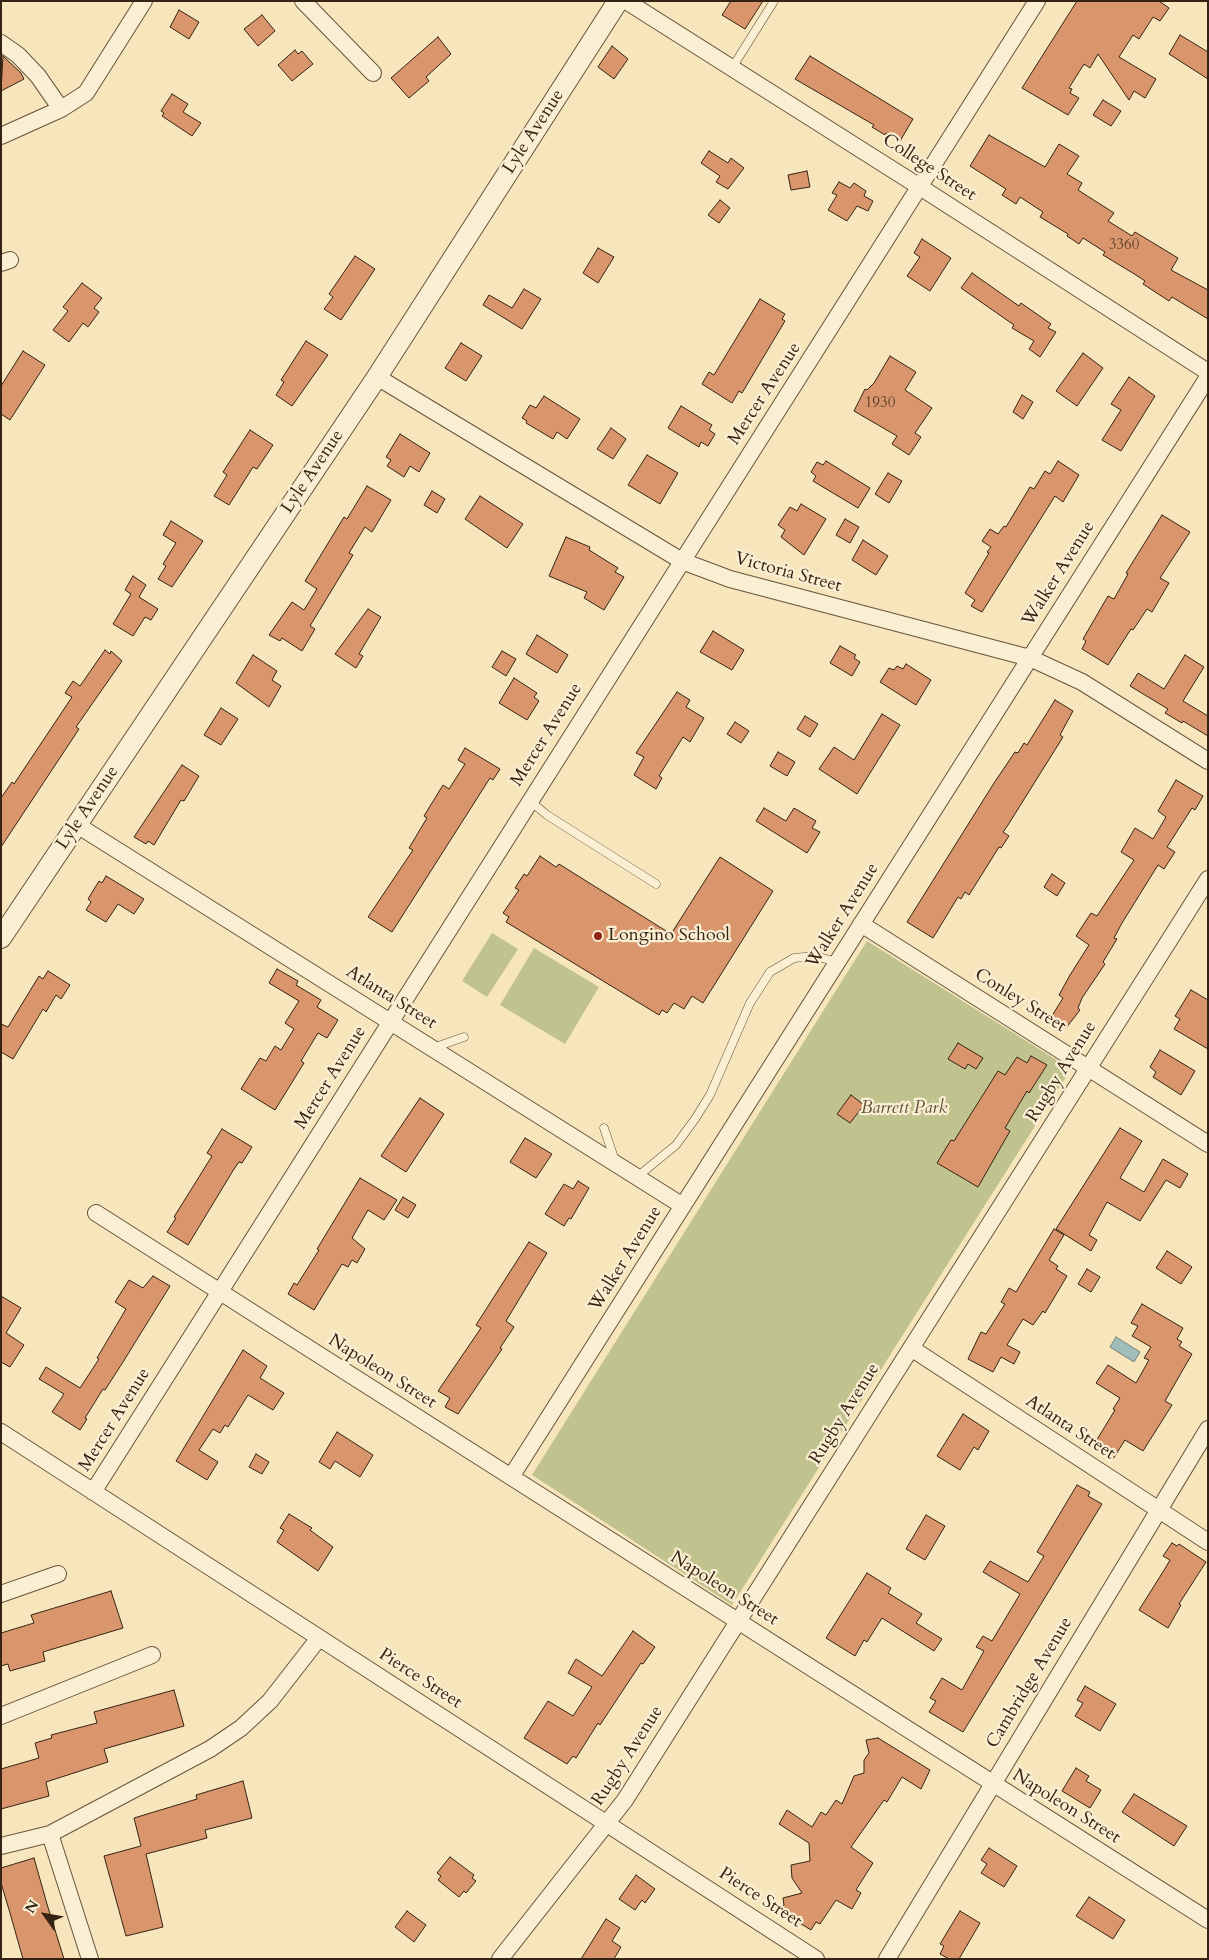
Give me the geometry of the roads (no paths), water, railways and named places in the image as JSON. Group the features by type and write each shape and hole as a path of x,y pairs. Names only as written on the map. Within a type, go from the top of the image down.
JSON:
{"street":[{"path":"1,136 61,109 86,93 144,1"},
{"path":"303,1 373,73"},
{"name":"Lyle Avenue","path":"1,938 377,377 618,1"},
{"name":"College Street","path":"626,1 1208,372"},
{"name":"Mercer Avenue","path":"93,1492 1037,1"},
{"path":"1,43 18,55 38,76 61,109"},
{"name":"Victoria Street","path":"377,377 682,561 730,579 1030,658 1082,682 1208,761"},
{"name":"Walker Avenue","path":"511,1477 1208,377"},
{"name":"Atlanta Street","path":"77,825 683,1206"},
{"name":"Rugby Avenue","path":"500,1959 625,1800 1208,879"},
{"name":"Conley Street","path":"861,924 1208,1144"},
{"name":"Napoleon Street","path":"96,1213 1208,1920"},
{"name":"Atlanta Street","path":"911,1348 1208,1542"},
{"name":"Cambridge Avenue","path":"887,1959 1208,1429"},
{"name":"Pierce Street","path":"1,1432 816,1959"},
{"path":"1,1594 58,1574"},
{"path":"1,1846 50,1834 210,1749 241,1728 270,1701 319,1638"},
{"path":"1,1716 152,1655"},
{"path":"50,1834 90,1959"}],"lane":[{"path":"732,68 774,1"},
{"path":"530,801 547,815 656,884"},
{"path":"637,1177 676,1145 695,1119 710,1095 750,1003 770,972 794,958 815,956 837,962"},
{"path":"433,1048 464,1037"},
{"path":"604,1128 616,1163"}],"water":[{"path":"1116,1337 1140,1352 1134,1362 1110,1347"}],"place":[{"name":"Longino School","path":"598,936"}],"park label":[{"name":"Barrett Park","path":"904,1109"}]}
